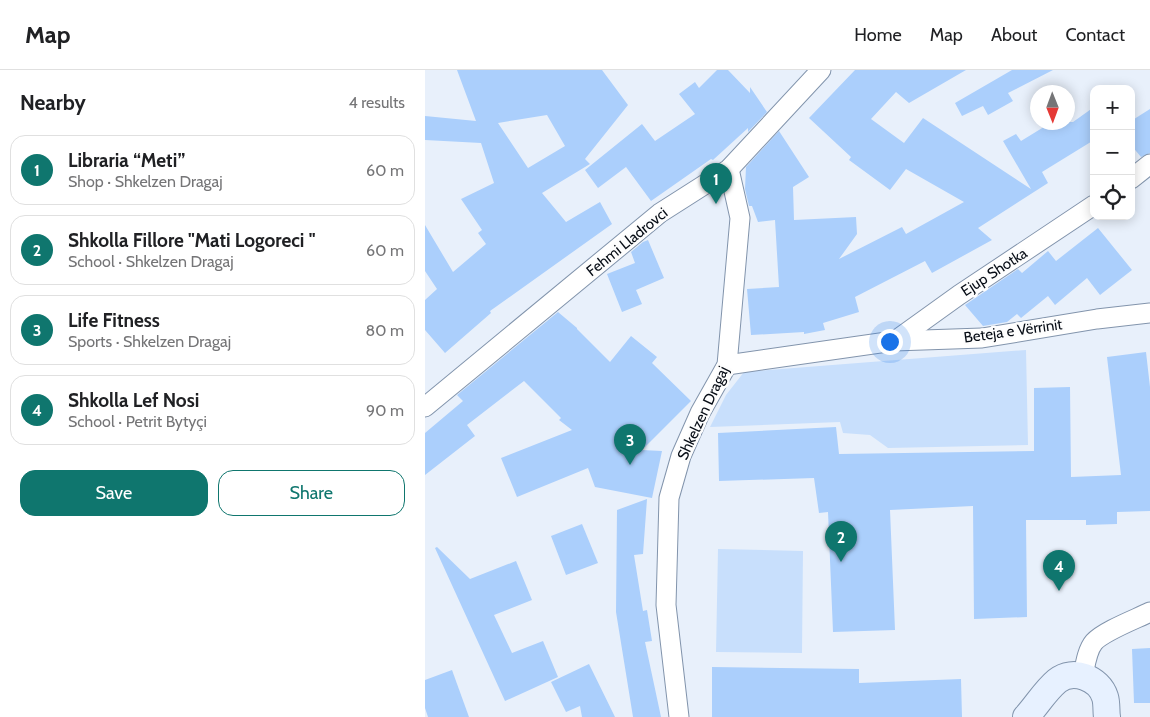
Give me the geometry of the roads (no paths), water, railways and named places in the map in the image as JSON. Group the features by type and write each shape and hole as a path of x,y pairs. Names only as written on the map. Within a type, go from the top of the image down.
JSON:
{"street":[{"name":"Fehmi Lladrovci","path":"425,406 661,213 729,169 821,70"},
{"path":"1135,175 1150,164"},
{"name":"Shkelzen Dragaj","path":"679,717 666,604 669,498 681,456 700,413 727,365 740,218 729,169"},
{"name":"Ejup Shotka","path":"894,341 1090,208"},
{"name":"Beteja e Vërrinit","path":"727,365 894,341 982,338 1097,319 1150,313"},
{"path":"1083,676 1086,661 1094,642 1150,612"},
{"path":"1027,717 1046,692 1059,680 1073,675 1083,676 1098,685 1105,697 1107,717"}],"place":[{"name":"Libraria “Meti”","path":"716,204"},
{"name":"Life Fitness","path":"630,465"},
{"name":"Shkolla Fillore \"Mati Logoreci \"","path":"841,562"},
{"name":"Shkolla Lef Nosi","path":"1059,591"}]}
